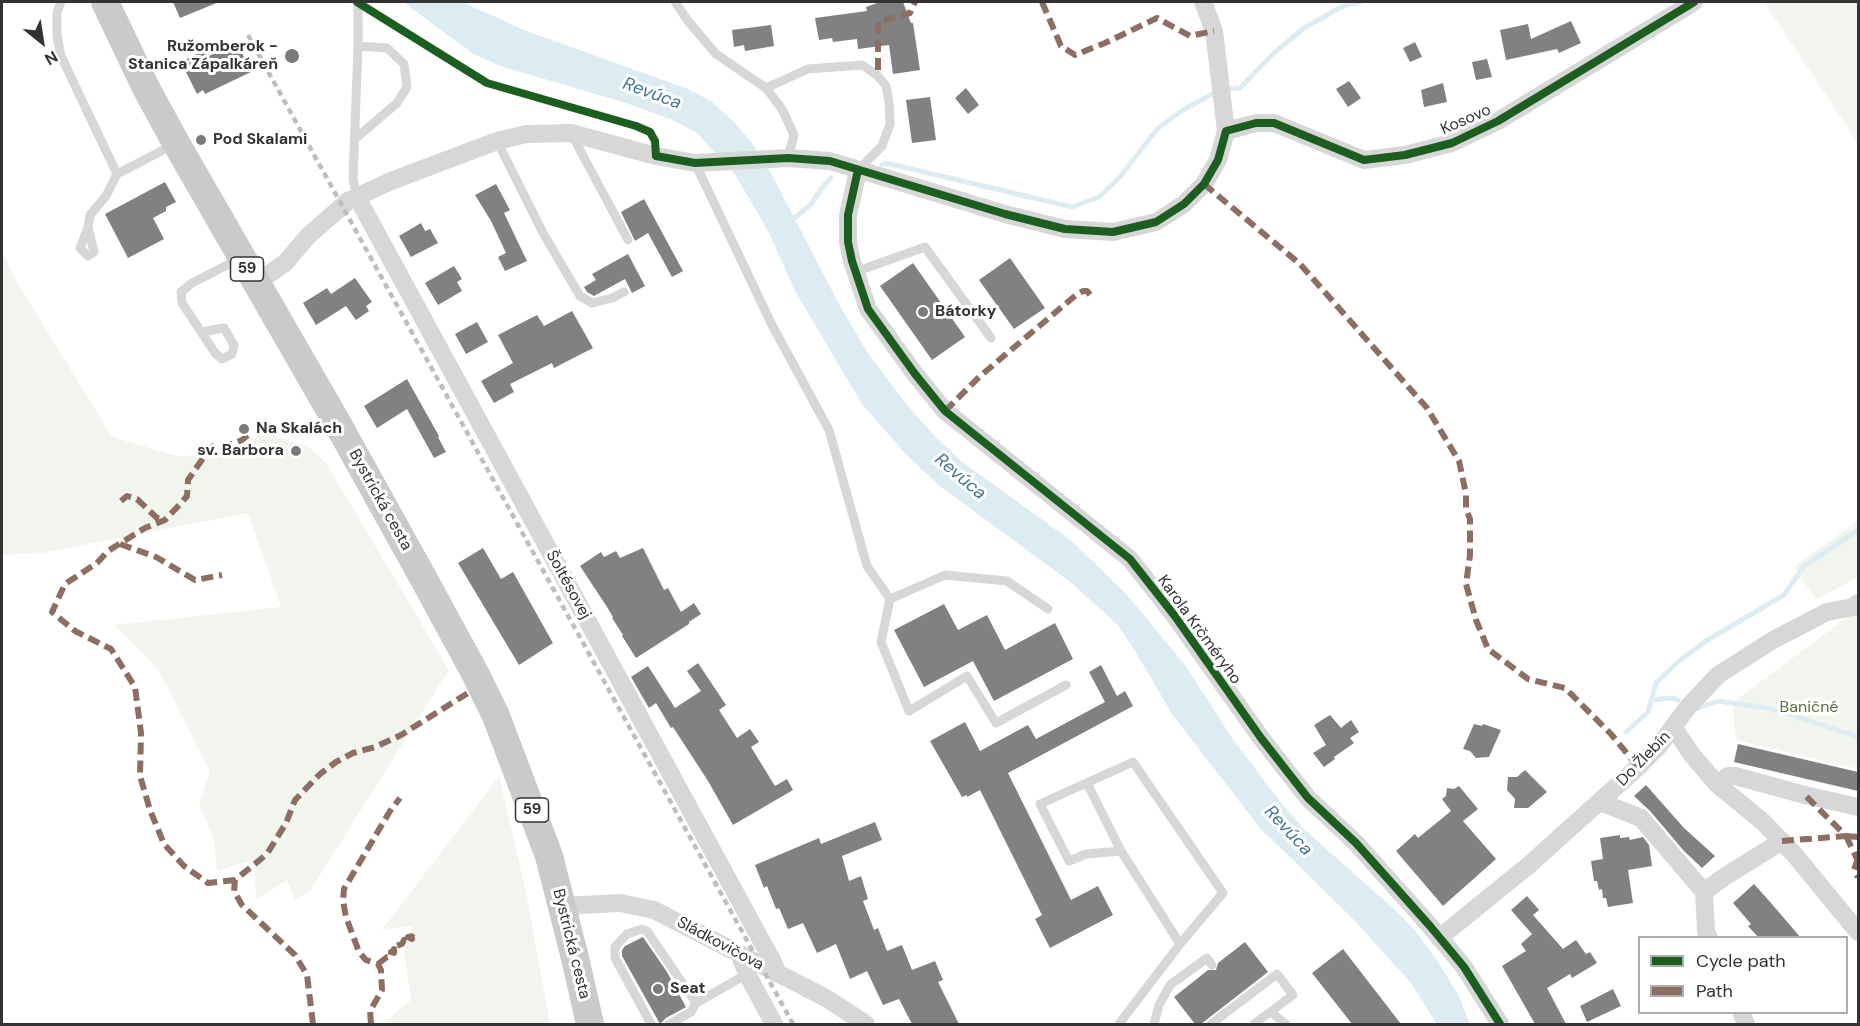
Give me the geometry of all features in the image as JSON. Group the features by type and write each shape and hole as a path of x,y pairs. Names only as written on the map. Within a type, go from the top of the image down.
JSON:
{"main road":[{"name":"Bystrická cesta","path":"105,2 146,88 176,143 335,419 476,675 496,716 549,856 590,1024"}],"street":[{"path":"256,283 285,263 308,236 334,212 357,197 391,181 497,141 526,134 571,133 656,156 695,163 788,158 830,161 1005,214 1065,229 1113,232 1156,222 1184,204 1204,184 1218,160 1226,131 1214,31 1203,2"},
{"name":"Kosovo","path":"1226,131 1256,123 1274,123 1364,160 1405,155 1452,143 1498,121 1694,2"},
{"name":"Karola Krčméryho","path":"858,170 848,216 848,242 855,272 868,309 915,374 945,411 1130,559 1174,615 1261,738 1308,798 1356,843 1396,886 1464,967 1500,1024"},
{"name":"Šoltésovej","path":"357,197 778,974"},
{"name":"Do Žlebín","path":"1439,938 1529,865 1600,802 1658,747 1688,707 1718,675 1773,640 1827,612 1858,603"},
{"path":"1674,728 1692,755 1718,785 1782,841 1858,932"},
{"path":"1718,785 1728,777 1735,776 1858,807"},
{"path":"1600,802 1641,818 1704,892 1708,936"},
{"path":"1704,892 1782,841"},
{"name":"Sládkovičova","path":"562,906 620,903 654,910 826,998 866,1024"},
{"path":"740,956 774,1024"}],"lane":[{"path":"61,2 57,12 57,36 61,56 117,174"},
{"path":"357,197 353,179 356,138 358,2"},
{"path":"675,2 716,54 766,88 782,109 794,135 788,158"},
{"path":"356,138 397,103 407,87 404,64 387,48 358,46"},
{"path":"766,88 808,69 862,65 877,75 886,86 890,124 882,146 858,170"},
{"path":"571,133 628,240"},
{"path":"497,141 543,233 580,296 592,303 624,292"},
{"path":"88,227 90,215 106,196 117,174 176,143"},
{"path":"695,163 772,325 829,430 867,566 890,599 881,642 909,711 967,676 996,723 1066,685"},
{"path":"855,272 925,247 991,338"},
{"path":"201,332 182,303 181,292 192,283 241,258"},
{"path":"890,599 945,575 1007,581 1048,609"},
{"path":"1119,1024 1180,944 1223,893 1133,762 1040,804 1069,861 1086,854 1121,851"},
{"path":"1087,783 1121,851 1180,944"},
{"path":"651,1024 615,958 615,947 627,934 642,929 646,931 696,1003"},
{"path":"1154,1024 1159,1005 1170,985 1207,958 1212,965"},
{"path":"669,1024 691,1012 696,1003 747,974"},
{"path":"1211,1024 1276,974 1293,995 1254,1024"},
{"path":"1271,1012 1286,1024"}],"green space":[{"path":"1764,2 1858,2 1858,143"},
{"path":"2,250 16,280 112,437 177,456 221,455 264,432 310,448 326,463 449,670 310,891 295,899 287,880 256,899 254,860 217,871 214,839 199,805 210,772 158,669 114,625 281,607 248,513 42,553 2,555"},
{"path":"1858,521 1858,577 1816,600 1793,567"},
{"name":"Baničné","path":"1858,609 1858,769 1736,740 1732,703"},
{"path":"499,776 526,892 550,1024 387,1024 386,1021 411,1000 404,952 413,926 382,930"}],"water":[{"name":"Revúca","path":"403,2 463,2 524,30 688,89 711,101 733,121 750,140 771,173 839,304 867,352 907,405 961,461 1073,542 1128,596 1185,665 1232,738 1281,803 1304,829 1414,929 1458,994 1470,1024 1437,1024 1410,982 1354,920 1260,828 1172,714 1117,624 1069,581 937,484 903,451 862,404 796,293 768,231 736,176 696,132 670,119 626,103 500,66 472,53"}],"building":[{"path":"173,2 219,2 180,18"},
{"path":"880,2 903,2 911,23 913,23 920,70 893,74 889,45 858,49 857,39 833,42 832,38 819,40 815,18 867,11 866,7"},
{"path":"1571,21 1581,43 1559,53 1557,49 1506,60 1500,30 1528,24 1531,39"},
{"path":"771,25 774,46 745,51 744,45 734,47 732,30"},
{"path":"237,42 251,72 205,94 203,90 197,94 181,62 206,49 209,56"},
{"path":"1415,42 1422,57 1410,62 1403,48"},
{"path":"1487,59 1492,77 1476,80 1472,62"},
{"path":"1349,81 1361,98 1348,107 1336,89"},
{"path":"1443,83 1447,102 1424,107 1421,90"},
{"path":"966,88 979,105 968,114 955,98"},
{"path":"930,97 936,140 912,143 906,100"},
{"path":"165,182 176,202 153,218 164,239 128,258 105,214"},
{"path":"496,184 510,210 504,213 527,261 505,271 498,257 506,253 491,221 475,195"},
{"path":"644,199 683,271 672,277 648,233 635,241 621,212"},
{"path":"421,223 425,231 430,229 438,243 411,257 399,236"},
{"path":"628,254 645,286 632,293 625,279 594,296 587,292 584,287 596,280 592,274"},
{"name":"Bátorky","path":"1010,258 1045,308 1014,329 979,280"},
{"name":"Bátorky","path":"913,263 965,337 932,360 880,286"},
{"path":"454,266 462,279 457,282 462,291 438,305 425,283"},
{"path":"355,278 372,302 366,306 369,311 356,320 346,306 316,325 303,303 327,288 331,294"},
{"path":"572,311 593,348 554,368 552,363 510,384 514,392 494,403 481,381 513,363 498,335 537,315 544,326"},
{"path":"477,322 488,342 466,354 455,334"},
{"path":"407,379 446,452 434,458 407,409 377,428 364,406"},
{"path":"483,548 501,579 513,572 553,643 519,665 458,563"},
{"path":"643,548 664,590 668,588 681,612 694,603 701,614 636,658 580,566 601,552 604,557 616,551 620,558"},
{"path":"944,604 958,630 987,615 1005,650 1055,623 1073,659 994,701 973,661 924,687 894,630"},
{"path":"698,663 726,705 719,710 737,738 750,729 759,742 751,747 775,786 787,779 793,790 733,825 673,727 671,728 656,703 649,708 631,677 648,666 675,708 701,691 687,671"},
{"path":"1101,665 1117,696 1125,691 1133,706 1008,773 1071,900 1098,886 1113,915 1050,948 1035,919 1042,915 980,790 967,797 967,795 962,797 930,741 965,722 980,751 1028,725 1036,739 1105,702 1089,672"},
{"path":"1330,715 1341,728 1351,720 1359,732 1350,738 1354,743 1324,767 1313,753 1326,745 1314,725"},
{"path":"1474,724 1482,726 1483,724 1501,730 1489,757 1476,758 1470,751 1463,749"},
{"path":"1738,744 1858,772 1858,791 1734,762"},
{"path":"1525,770 1547,792 1528,808 1514,808 1515,799 1507,790 1508,777 1517,777"},
{"path":"1646,785 1684,828 1715,856 1702,868 1634,796"},
{"path":"1459,786 1478,809 1463,821 1496,859 1443,906 1396,851 1415,834 1418,838 1451,811 1442,799 1446,796 1447,788 1454,789"},
{"path":"875,822 882,840 842,856 849,881 861,876 868,899 863,901 874,930 878,928 887,951 902,945 912,970 935,961 943,980 938,982 959,1024 912,1024 899,999 883,1005 867,971 850,979 836,944 817,953 803,923 788,929 779,908 776,909 767,886 764,888 755,865 819,838 821,844"},
{"path":"1620,835 1620,838 1629,837 1630,840 1643,837 1649,845 1652,866 1628,870 1633,903 1608,907 1606,898 1603,898 1602,889 1599,890 1597,881 1594,881 1591,861 1603,859 1600,838"},
{"path":"1754,884 1799,936 1757,936 1748,926 1751,924 1733,903"},
{"path":"1527,896 1539,910 1533,915 1563,949 1576,940 1586,954 1590,952 1597,963 1572,978 1570,974 1547,988 1566,1024 1535,1024 1502,966 1526,951 1521,944 1532,934 1511,910"},
{"name":"Seat","path":"643,937 667,972 686,1007 660,1024 622,956 625,946"},
{"path":"1245,942 1268,972 1201,1024 1195,1024 1174,997 1208,970 1216,970 1218,963"},
{"path":"1343,949 1401,1024 1352,1024 1312,973"},
{"path":"1613,989 1621,1006 1587,1022 1580,1006"}],"waterway":[{"path":"1225,89 1240,88 1274,53 1304,28 1343,6 1361,2"},
{"path":"882,165 886,163 1072,207 1099,197 1119,178 1158,128 1183,110 1216,92"},
{"path":"790,222 811,204 831,178"},
{"path":"1626,732 1648,712 1656,683 1678,662 1706,641 1784,595 1804,566 1858,530"},
{"path":"1651,700 1673,698 1678,700"},
{"path":"1695,709 1718,701 1773,709 1858,737"}],"railway":[{"path":"248,35 793,1024"}],"marked path":[{"path":"878,70 878,22 910,13 915,2"},
{"path":"1042,2 1061,46 1075,55 1157,18 1190,36 1214,31"},
{"path":"1204,184 1300,264 1427,408 1459,461 1466,494 1466,509 1470,519 1470,555 1466,584 1476,620 1488,649 1528,679 1565,688 1611,734 1638,767"},
{"path":"945,411 979,377 1076,295 1087,291 1092,297"},
{"path":"235,880 208,883 184,866 164,844 150,810 140,776 141,733 135,687 111,649 75,631 52,612 65,584 97,563 108,551 145,528 165,520 187,496 188,480 210,448 242,440 248,435 245,430"},
{"path":"121,501 127,496 137,499 157,518 165,520"},
{"path":"120,544 156,557 195,580 222,575"},
{"path":"313,1024 307,975 295,955 242,905 234,891 235,880 267,854 286,823 295,800 320,774 353,753 375,747 401,735 468,693"},
{"path":"1782,841 1846,836 1805,795"},
{"path":"371,1024 370,1011 382,990 381,970 378,964 366,960 359,952 346,917 343,901 344,889 400,798"},
{"path":"1846,836 1857,859"},
{"path":"1846,836 1858,837"},
{"path":"1858,858 1854,870 1858,877"},
{"path":"378,964 387,957 391,957 391,952 394,953 394,949 397,950 396,946 402,944 404,940 408,942 408,937 414,938 413,935"}],"cycle path":[{"path":"357,2 487,83 650,132 655,141 656,156 695,163 788,158 830,161 1005,214 1065,229 1113,232 1156,222 1184,204 1204,184 1218,160 1226,131 1256,123 1274,123 1364,160 1405,155 1452,143 1498,121 1694,2"},
{"path":"858,170 848,215 848,242 852,261 868,309 915,374 945,411 1130,559 1174,615 1261,738 1308,798 1356,843 1430,926 1464,967 1500,1024"}],"place":[{"name":"Ružomberok - Stanica Zápalkáreň","path":"292,56"},
{"name":"Pod Skalami","path":"201,140"},
{"name":"Bátorky","path":"923,312"},
{"name":"Na Skalách","path":"244,429"},
{"name":"sv. Barbora","path":"296,451"},
{"name":"Seat","path":"658,989"}]}
